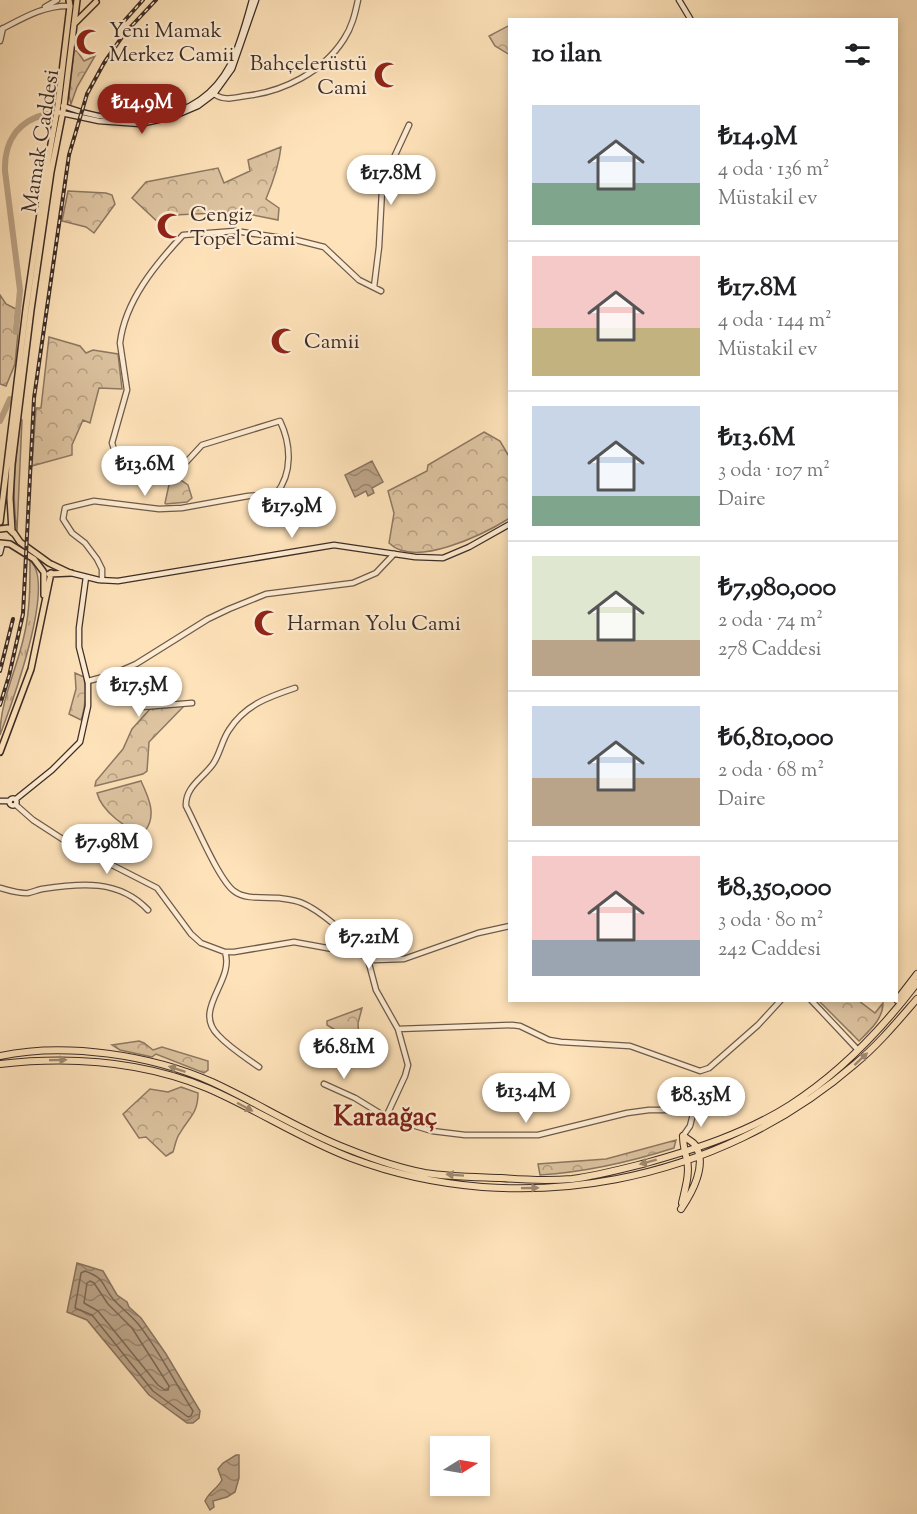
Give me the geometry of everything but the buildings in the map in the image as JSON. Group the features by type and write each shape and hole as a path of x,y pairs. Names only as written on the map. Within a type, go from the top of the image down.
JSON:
{"highway":[{"path":"898,999 917,974"},
{"path":"0,1056 73,1050 174,1067 235,1093 314,1135 384,1163 426,1173 538,1180 573,1179 618,1170 697,1149 750,1127 791,1105 824,1081 858,1050 890,1017 917,983"},
{"path":"0,1065 31,1060 74,1059 120,1064 154,1071 208,1088 291,1131 352,1158 402,1174 451,1183 506,1189 550,1188 600,1183 634,1176 700,1156 766,1126 807,1101 853,1066 917,999"},
{"path":"890,1017 896,1002"},
{"path":"900,1019 917,1004"},
{"path":"683,1136 693,1142 697,1149 700,1156 700,1167 681,1209 688,1179 683,1136"}],"main road":[{"path":"74,24 96,2"},
{"name":"Mamak Caddesi","path":"13,532 10,498 12,464 46,207 74,24 73,3"},
{"name":"Mamak Caddesi","path":"61,106 73,3"},
{"name":"Mamak Caddesi","path":"0,522 26,309 60,113"},
{"path":"0,529 5,527 13,532 20,542 54,568 31,669 0,752"},
{"path":"9,544 14,539 13,532"},
{"path":"1,544 9,544 34,559 44,572 71,573"},
{"path":"0,744 32,651 43,603 44,565 50,564 71,573"}],"street":[{"path":"0,41 2,29 44,9 57,0"},
{"path":"60,113 99,121 140,124 179,115 198,106 214,92 232,69 254,0"},
{"path":"214,92 222,99 260,95 298,80 326,59 343,40 353,20 358,0"},
{"path":"679,0 690,18"},
{"path":"44,9 73,3"},
{"path":"61,106 98,117 140,119 163,116 214,92"},
{"path":"374,287 382,190 390,166 409,125"},
{"path":"102,580 102,569 98,559 85,543 72,533 63,519 65,508 81,503 101,501 155,509 182,508 248,496 276,494 287,471 289,443 280,421 202,445 178,471 167,476 148,473 125,462 114,449 112,443 127,390 120,343 130,308 133,299 168,251 183,235 235,231 297,240 324,247 360,280 381,291"},
{"path":"71,573 118,581 334,545 415,557 443,558 469,547 508,525"},
{"path":"0,553 1,544"},
{"path":"88,681 136,664 228,609 266,594 353,583 376,573 394,554"},
{"path":"16,802 80,742 88,706 88,681 79,647 79,628 86,577"},
{"path":"104,676 142,707 192,703"},
{"path":"295,688 266,698 244,712 229,729 212,765 186,796 186,806 221,874 233,891 245,895 302,903 342,932 356,945 360,954"},
{"path":"0,801 10,801 13,798 33,820 67,842 156,888 191,934 201,943 225,952 294,942 360,954 374,960 404,959 478,933 508,926"},
{"path":"0,888 29,893 71,885 106,886 118,889 139,900 148,910"},
{"path":"225,952 226,972 211,1003 211,1023 218,1035 259,1067"},
{"path":"366,956 376,990 398,1029 408,1065 386,1117"},
{"path":"398,1029 520,1026 561,1042 630,1046 700,1071 709,1068 758,1025 779,1002"},
{"path":"813,1002 858,1050"},
{"path":"324,1084 356,1098 386,1117 432,1131 465,1135 538,1135 627,1113 649,1110 694,1110 690,1126 683,1136"}],"green space":[{"path":"508,26 508,54 495,46 489,36"},
{"path":"74,51 77,51 84,61 95,56 77,87 71,104 69,96"},
{"path":"281,147 279,161 266,199 279,208 278,220 238,212 174,215 160,224 132,198 146,182 218,168 224,183 250,171 248,160"},
{"path":"68,191 112,195 115,204 94,233 86,227 62,221"},
{"path":"0,295 6,304 16,309 14,333 18,333 15,364 6,386 0,384"},
{"path":"49,337 80,346 86,353 93,350 118,354 122,389 99,388 90,423 83,420 72,445 72,455 32,466 36,408 41,408"},
{"path":"20,419 22,420 17,531 14,489"},
{"path":"484,432 500,441 508,455 508,519 467,540 432,551 401,550 389,543 394,513 388,491 427,471 428,465"},
{"path":"175,476 188,485 192,498 187,502 166,504 170,480"},
{"path":"30,561 37,573 38,593 35,618 21,673 0,735 9,685 26,627"},
{"path":"75,673 84,677 85,698 81,720 69,714 76,689"},
{"path":"184,706 149,742 147,771 95,786 96,781 123,749 132,729 150,709"},
{"path":"141,781 149,800 151,813 149,825 145,831 130,828 116,819 109,813 97,793"},
{"path":"820,1002 860,1002 875,1013 883,1003 878,1019 859,1041"},
{"path":"362,1008 358,1023 359,1041 327,1025 327,1021"},
{"path":"139,1041 153,1050 162,1047 208,1061 208,1070 204,1073 156,1054 152,1057 120,1050 112,1045"},
{"path":"181,1087 198,1093 196,1106 178,1137 173,1152 166,1156 146,1137 139,1138 123,1114 150,1089 168,1092"},
{"path":"676,1140 674,1148 641,1158 591,1169 540,1175 538,1164 606,1159"}],"water":[{"path":"372,461 383,482 372,488 374,493 368,496 366,491 355,497 345,475"},
{"path":"77,1263 103,1271 117,1295 127,1302 141,1318 166,1354 200,1411 199,1418 193,1423 187,1423 149,1395 87,1320 67,1312"},
{"path":"239,1455 239,1478 235,1492 213,1501 214,1507 210,1510 205,1501 222,1480 218,1469"}],"waterway":[{"path":"16,332 20,290 5,161 10,142 20,127 47,114"},
{"path":"0,421 10,399"}],"railway":[{"path":"117,29 143,0"},
{"path":"0,705 23,614 34,398 69,155 87,94 104,63 124,34 156,0"},
{"path":"0,671 13,619"}],"place":[{"name":"Yeni Mamak Merkez Camii","path":"89,42"},
{"name":"Bahçelerüstü Cami","path":"387,75"},
{"name":"Cengiz Topel Cami","path":"170,226"},
{"name":"Camii","path":"284,341"},
{"name":"Harman Yolu Cami","path":"267,623"}],"district":[{"name":"Karaağaç","path":"385,1116"}]}
